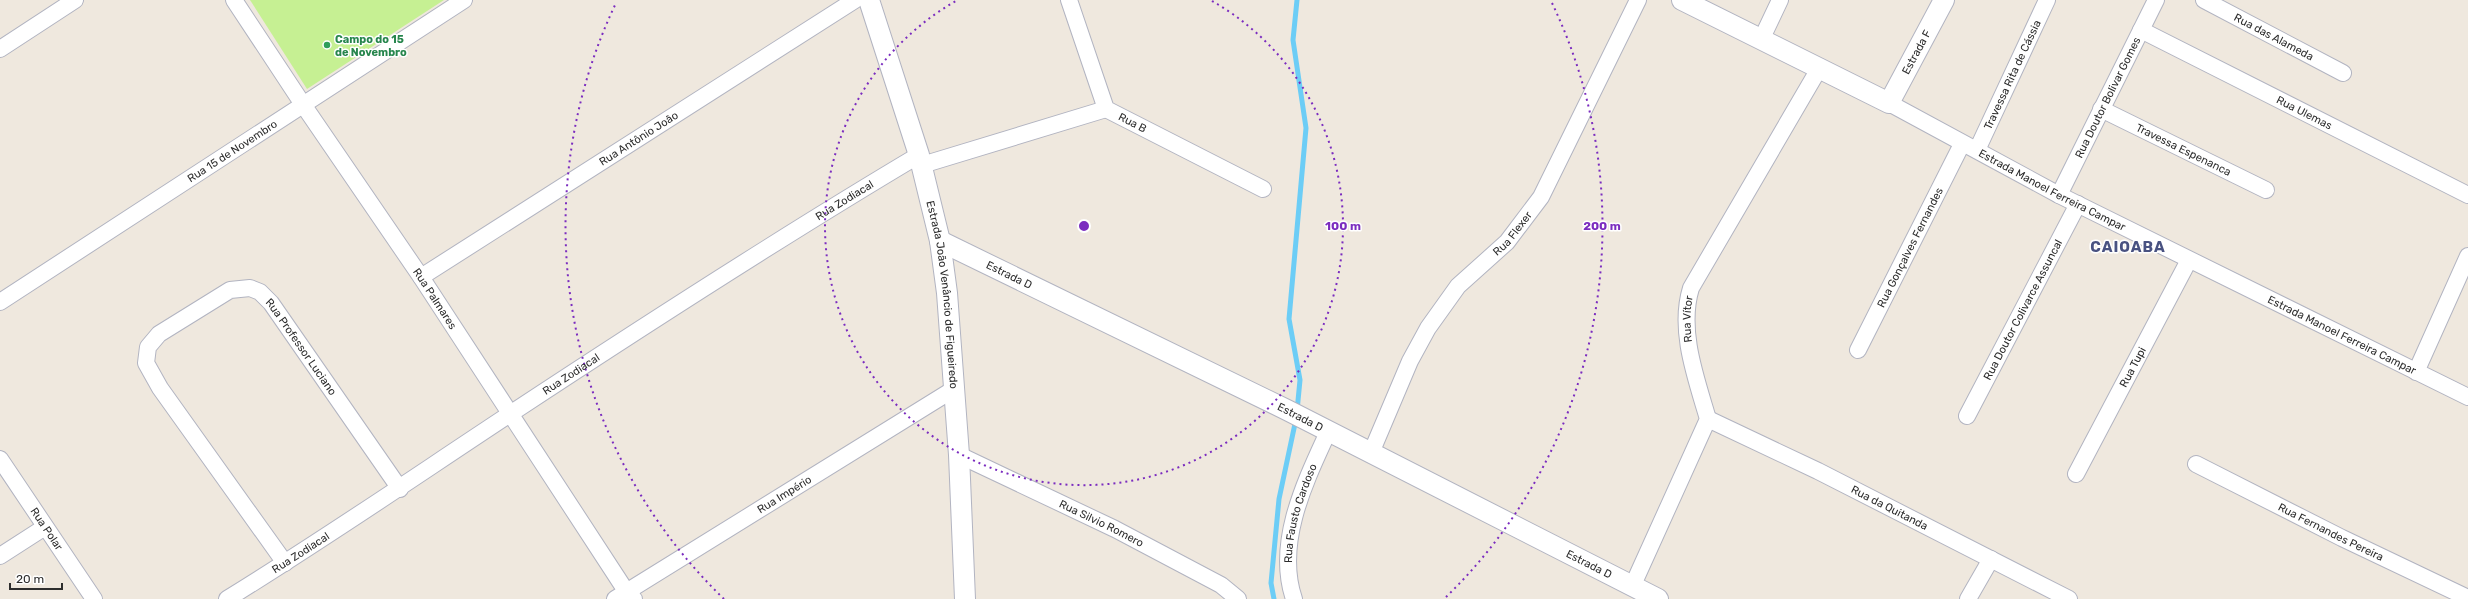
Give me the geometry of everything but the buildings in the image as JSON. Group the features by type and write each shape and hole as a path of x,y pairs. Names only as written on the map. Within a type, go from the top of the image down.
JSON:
{"street":[{"path":"0,49 75,0"},
{"name":"Rua Palmares","path":"234,0 304,106 421,277 625,596"},
{"name":"Rua 15 de Novembro","path":"0,302 304,106 464,0"},
{"name":"Rua Antônio João","path":"421,277 855,0"},
{"name":"Estrada João Venâncio de Figueiredo","path":"869,0 920,160 940,241 947,293 959,455 965,599"},
{"name":"Rua B","path":"1069,0 1106,109 1263,189"},
{"name":"Rua Flexer","path":"1371,453 1405,374 1428,328 1458,286 1507,242 1541,197 1638,0"},
{"name":"Estrada Manoel Ferreira Campar","path":"1682,0 1820,67 2059,195 2468,397"},
{"path":"1762,38 1780,0"},
{"name":"Estrada F","path":"1889,103 1944,0"},
{"name":"Travessa Rita de Cássia","path":"1977,150 2047,0"},
{"name":"Rua Doutor Bolivar Gomes","path":"2059,195 2156,0"},
{"name":"Rua das Alameda","path":"2204,0 2343,73"},
{"name":"Rua Ulemas","path":"2141,30 2468,195"},
{"name":"Rua Vítor","path":"1708,419 1696,377 1686,326 1685,312 1691,288 1820,67"},
{"name":"Rua Zodiacal","path":"226,599 400,489 509,414 837,204 920,160 1106,109"},
{"name":"Travessa Espenanca","path":"2101,109 2266,190"},
{"name":"Rua Gonçalves Fernandes","path":"1858,350 1962,144"},
{"name":"Rua Doutor Colivarce Assuncal","path":"1967,416 2078,204"},
{"name":"Estrada D","path":"940,241 1287,410 1658,599"},
{"path":"2416,372 2468,256"},
{"name":"Rua Tupi","path":"2076,474 2189,260"},
{"name":"Rua Professor Luciano","path":"285,563 160,388 146,363 148,347 159,334 230,290 250,288 260,292 271,303 400,489"},
{"name":"Rua Império","path":"625,596 954,389"},
{"path":"1632,587 1708,419"},
{"name":"Rua da Quitanda","path":"1708,419 1818,471 2069,599"},
{"name":"Rua Fausto Cardoso","path":"1294,599 1289,578 1289,554 1296,511 1322,429"},
{"name":"Rua Silvio Romero","path":"959,455 1141,543 1222,585 1238,599"},
{"name":"Rua Polar","path":"0,459 94,599"},
{"name":"Rua Fernandes Pereira","path":"2196,464 2468,598"},
{"path":"0,556 45,527"},
{"path":"1968,599 1991,559"}],"green space":[{"name":"Campo do 15 de Novembro","path":"250,0 444,0 307,89"}],"waterway":[{"path":"1297,0 1293,40 1306,128 1289,319 1300,380 1297,411"},
{"path":"1274,599 1271,583 1279,499 1296,419"}],"place":[{"name":"Campo do 15 de Novembro","path":"327,45"}],"district":[{"name":"CAIOABA","path":"2128,247"}]}
